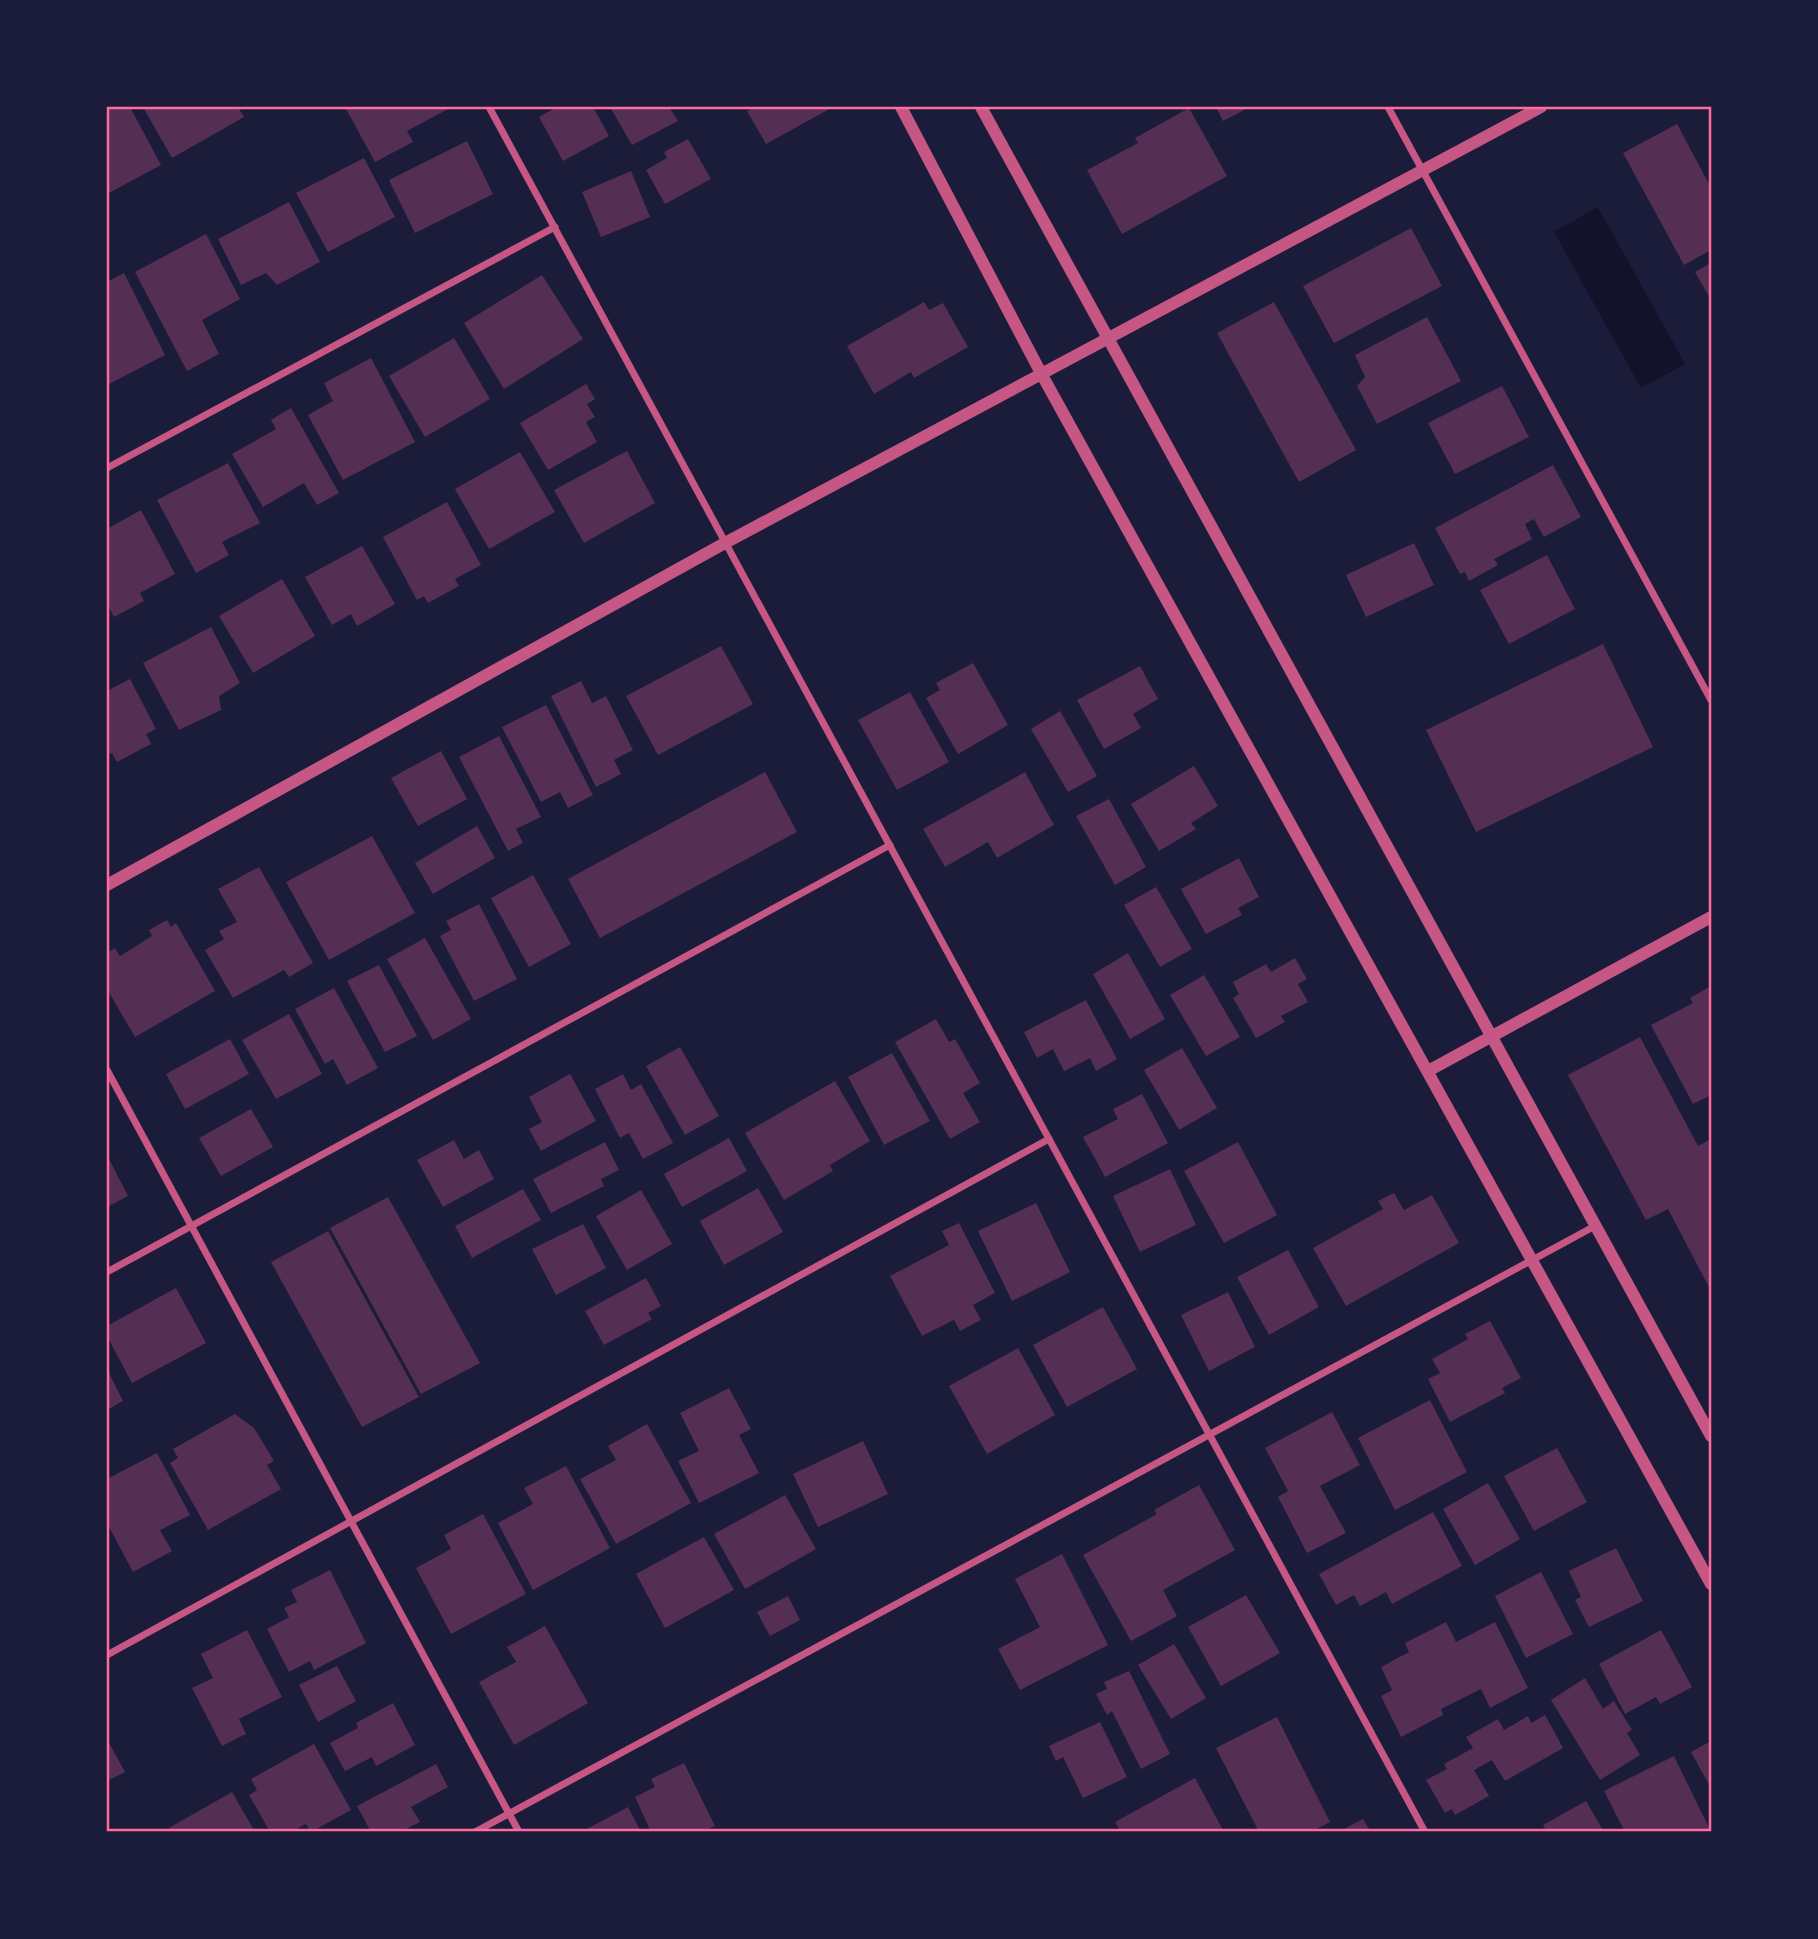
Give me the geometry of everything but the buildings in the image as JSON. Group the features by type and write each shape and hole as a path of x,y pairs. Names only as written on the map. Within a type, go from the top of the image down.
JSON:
{"street":[{"path":"489,107 1424,1832"},
{"path":"901,107 1042,375 1711,1584"},
{"path":"981,107 1711,1436"},
{"path":"1388,107 1711,700"},
{"path":"107,885 725,543 1108,341 1541,107"},
{"path":"107,468 555,227"},
{"path":"107,1272 890,845"},
{"path":"1428,1071 1711,917"},
{"path":"107,1070 519,1832"},
{"path":"107,1656 1049,1139"},
{"path":"475,1832 1595,1226"}],"shaded area":[{"path":"1598,207 1685,364 1641,388 1554,232"}]}
